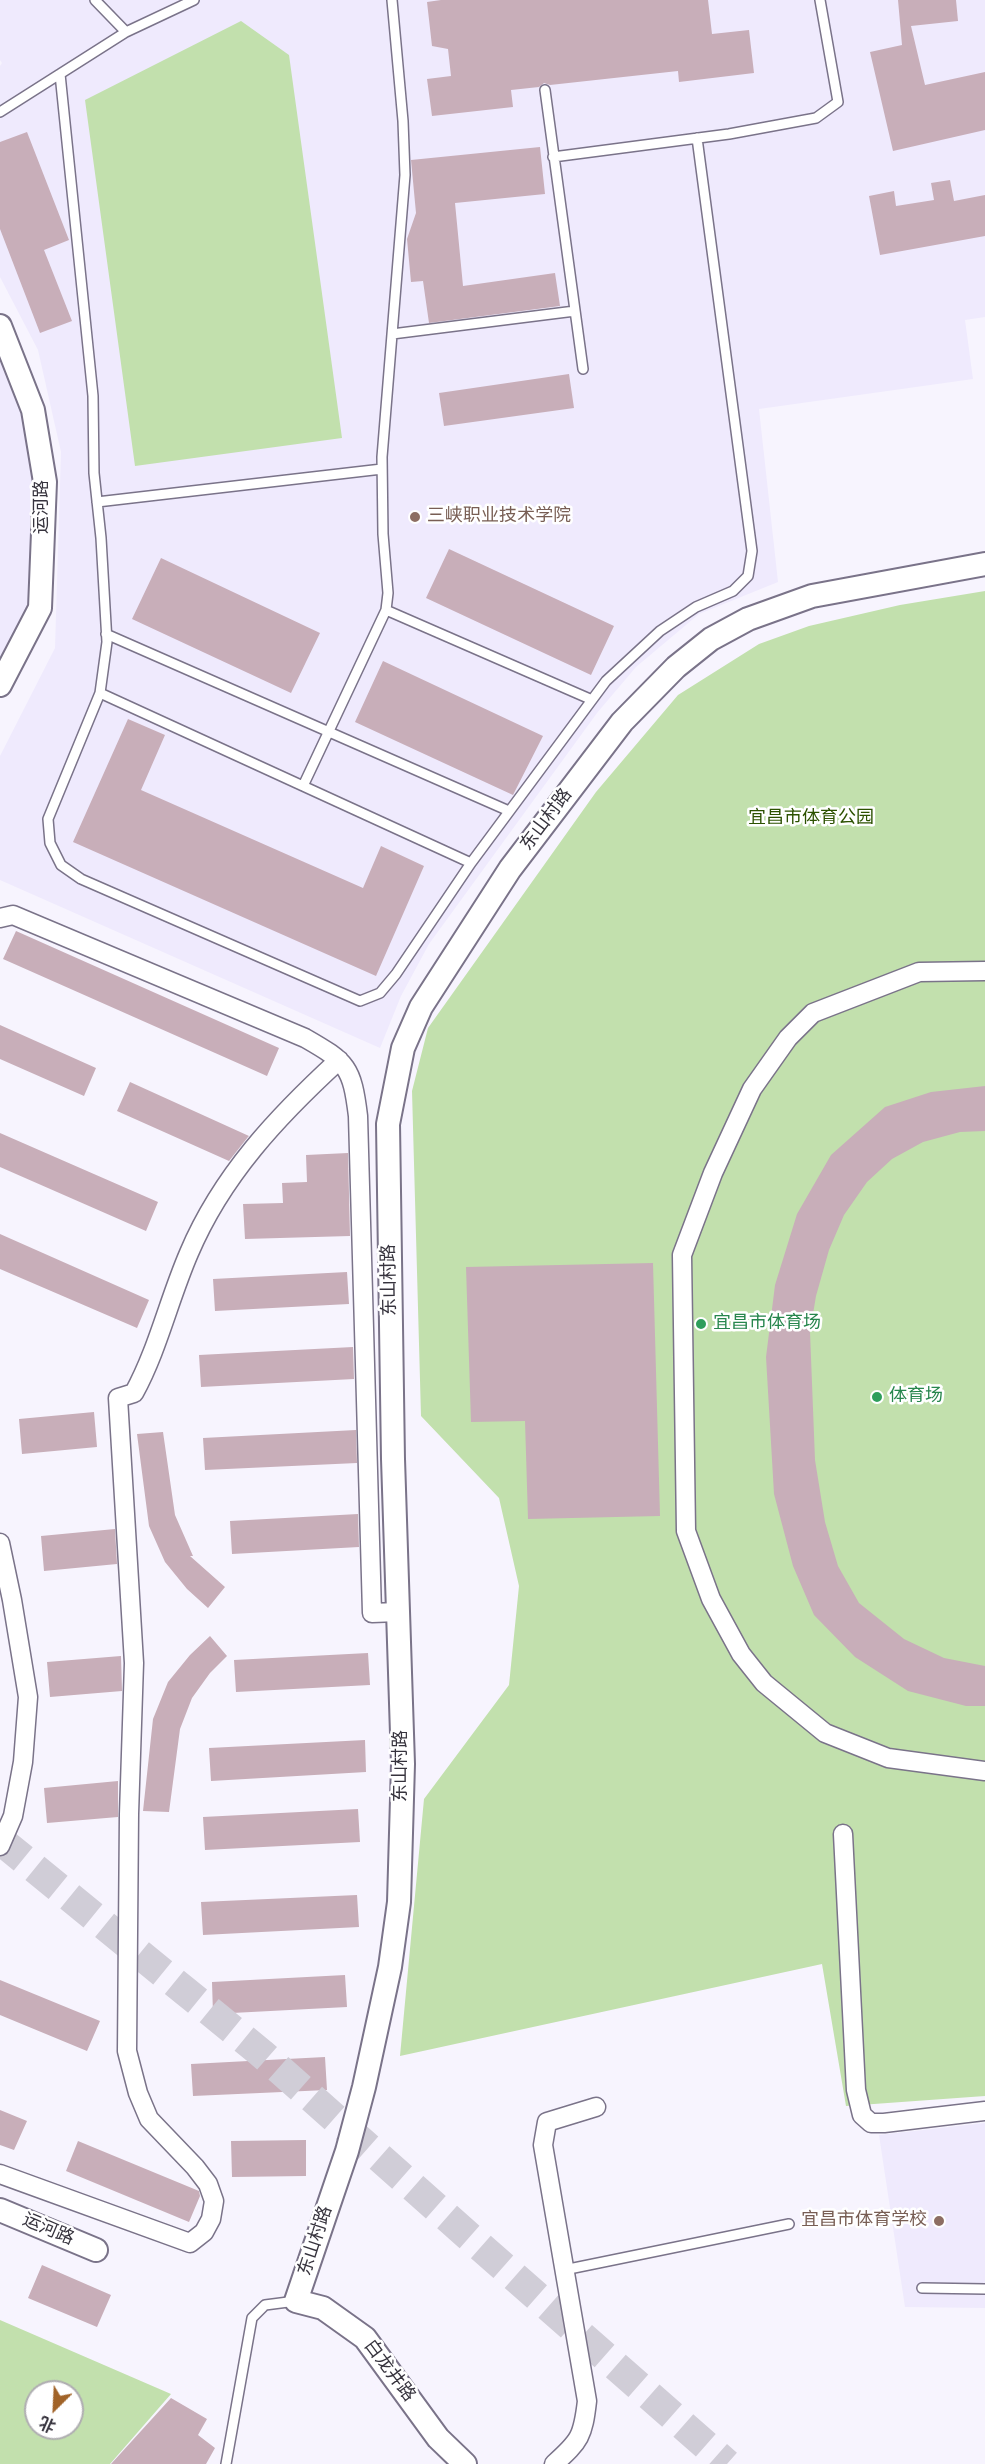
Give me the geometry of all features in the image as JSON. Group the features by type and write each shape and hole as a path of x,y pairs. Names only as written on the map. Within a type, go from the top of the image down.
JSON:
{"street":[{"name":"运河路","path":"0,326 8,357 33,410 45,482 40,608 0,685"},
{"name":"东山村路","path":"296,2301 362,2098 390,1967 399,1902 403,1764 393,1459 388,1124 403,1047 421,1006 510,869 622,722 676,667 711,639 748,619 812,596 985,564"},
{"path":"0,918 13,915 305,1038 336,1056 350,1074 358,1116 372,1613 398,1612"},
{"path":"985,971 919,972 813,1013 788,1038 752,1089 713,1173 682,1255 686,1531 711,1599 741,1654 764,1683 825,1733 888,1758 985,1771"},
{"path":"0,2174 190,2243 204,2232 211,2219 214,2201 208,2184 149,2119 138,2093 127,2052 129,1814 134,1663 118,1398 134,1393 146,1371 189,1253 210,1208 252,1148 297,1098 339,1060"},
{"path":"0,1543 28,1697 23,1762 13,1816 0,1846"},
{"path":"843,1834 856,2090 862,2115 871,2123 884,2123 985,2111"},
{"path":"554,2464 574,2446 584,2429 587,2401 543,2145 547,2122 596,2107"},
{"name":"运河路","path":"0,2210 96,2250"},
{"name":"白龙井路","path":"296,2301 323,2308 365,2337 438,2438 465,2464"}],"lane":[{"path":"95,0 126,32"},
{"path":"0,112 126,32 194,0"},
{"path":"303,786 386,610 388,593 383,534 382,469 405,175 403,120 392,0"},
{"path":"553,157 697,138 816,118 838,102 820,0"},
{"path":"60,74 93,396 94,473 98,502 106,634 100,693 48,819 50,843 61,865 81,879 360,1001 380,993 396,974 471,863 590,699 606,681 660,631 696,607 733,591 748,576 752,551 697,138"},
{"path":"545,90 583,369"},
{"path":"392,334 575,311"},
{"path":"98,502 382,469"},
{"path":"386,610 590,699"},
{"path":"106,634 509,812"},
{"path":"100,693 471,863"},
{"path":"564,2270 789,2224"},
{"path":"922,2288 985,2289"},
{"path":"226,2464 252,2318 265,2305 296,2301"}],"shaded area":[{"name":"三峡职业技术学院","path":"0,0 985,0 985,317 965,320 973,379 759,409 778,582 699,614 636,667 597,713 429,944 401,996 380,1048 0,880 0,756 55,648 61,452 38,350 0,277 0,66 2,63 0,60"},
{"path":"0,341 11,369 40,481 35,607 0,660"},
{"name":"宜昌市体育学校","path":"985,2123 985,2308 905,2307 879,2135"}],"green space":[{"path":"241,21 289,55 342,438 135,466 85,100"},
{"name":"宜昌市体育场","path":"985,591 985,2096 846,2106 822,1964 400,2056 424,1799 509,1685 519,1586 499,1498 421,1416 412,1091 428,1028 596,792 678,695 759,644 809,626 900,605"},
{"path":"0,2320 171,2394 110,2464 0,2464"}],"building":[{"path":"441,0 708,0 712,34 749,30 754,73 679,82 678,71 550,85 544,83 539,87 511,90 513,107 432,116 427,79 451,76 448,49 432,46 427,2"},
{"path":"898,0 956,0 958,21 911,26 925,85 985,72 985,130 893,151 870,52 902,45"},
{"path":"27,132 69,240 44,250 72,321 40,333 0,229 0,142"},
{"path":"540,147 545,194 455,203 463,286 555,273 560,306 429,323 423,281 411,282 407,239 416,213 411,160"},
{"path":"950,180 954,201 985,195 985,236 880,255 869,196 894,191 896,206 934,200 931,183"},
{"path":"569,374 574,408 444,426 439,393"},
{"path":"449,549 614,626 591,675 426,598"},
{"path":"161,558 320,633 291,693 132,619"},
{"path":"383,661 543,736 513,795 355,722"},
{"path":"128,719 165,735 141,790 363,888 381,846 424,866 376,976 73,842"},
{"path":"16,931 279,1048 267,1076 3,959"},
{"path":"0,1025 96,1068 84,1096 0,1059"},
{"path":"130,1082 249,1136 229,1161 117,1111"},
{"path":"985,1086 985,1131 960,1132 923,1142 892,1159 867,1182 844,1215 829,1250 816,1296 810,1332 815,1460 825,1522 838,1566 859,1603 904,1639 944,1658 985,1666 985,1706 966,1706 908,1691 855,1657 814,1615 793,1566 774,1494 766,1357 775,1285 797,1214 831,1155 885,1107 931,1092"},
{"path":"0,1133 158,1202 146,1231 0,1167"},
{"path":"348,1153 350,1236 245,1239 243,1204 283,1203 282,1183 307,1182 306,1155"},
{"path":"0,1234 149,1300 137,1328 0,1269"},
{"path":"653,1263 660,1516 528,1519 525,1421 471,1422 466,1267"},
{"path":"347,1272 349,1304 215,1311 213,1279"},
{"path":"353,1347 354,1379 201,1387 199,1355"},
{"path":"94,1412 97,1447 22,1454 19,1419"},
{"path":"356,1430 357,1463 205,1470 203,1438"},
{"path":"163,1432 175,1515 193,1556 190,1556 225,1587 208,1608 187,1589 165,1562 149,1526 137,1434"},
{"path":"358,1514 359,1547 232,1554 230,1521"},
{"path":"115,1529 117,1564 44,1571 41,1536"},
{"path":"210,1636 227,1656 210,1673 192,1698 180,1729 169,1812 143,1811 153,1719 168,1682 190,1655"},
{"path":"368,1653 370,1685 236,1692 234,1660"},
{"path":"121,1656 122,1691 50,1697 47,1662"},
{"path":"365,1740 366,1772 211,1781 209,1748"},
{"path":"118,1781 118,1817 47,1823 44,1788"},
{"path":"358,1809 360,1842 205,1850 203,1817"},
{"path":"357,1895 359,1927 203,1935 201,1902"},
{"path":"345,1975 347,2007 213,2014 212,1982"},
{"path":"0,1980 100,2021 87,2051 0,2015"},
{"path":"325,2057 327,2090 193,2096 191,2064"},
{"path":"0,2110 27,2121 14,2150 0,2145"},
{"path":"306,2140 306,2176 232,2177 231,2141"},
{"path":"78,2141 199,2191 200,2196 189,2222 66,2171"},
{"path":"42,2265 111,2295 97,2327 28,2298"},
{"path":"171,2398 207,2419 198,2435 215,2448 206,2464 111,2464"}],"tunnel":[{"path":"0,1840 261,2053 727,2464"}],"place":[{"name":"三峡职业技术学院","path":"415,517"},
{"name":"宜昌市体育场","path":"701,1324"},
{"name":"体育场","path":"877,1397"},
{"name":"宜昌市体育学校","path":"939,2221"}],"park label":[{"name":"宜昌市体育公园","path":"811,819"}]}
